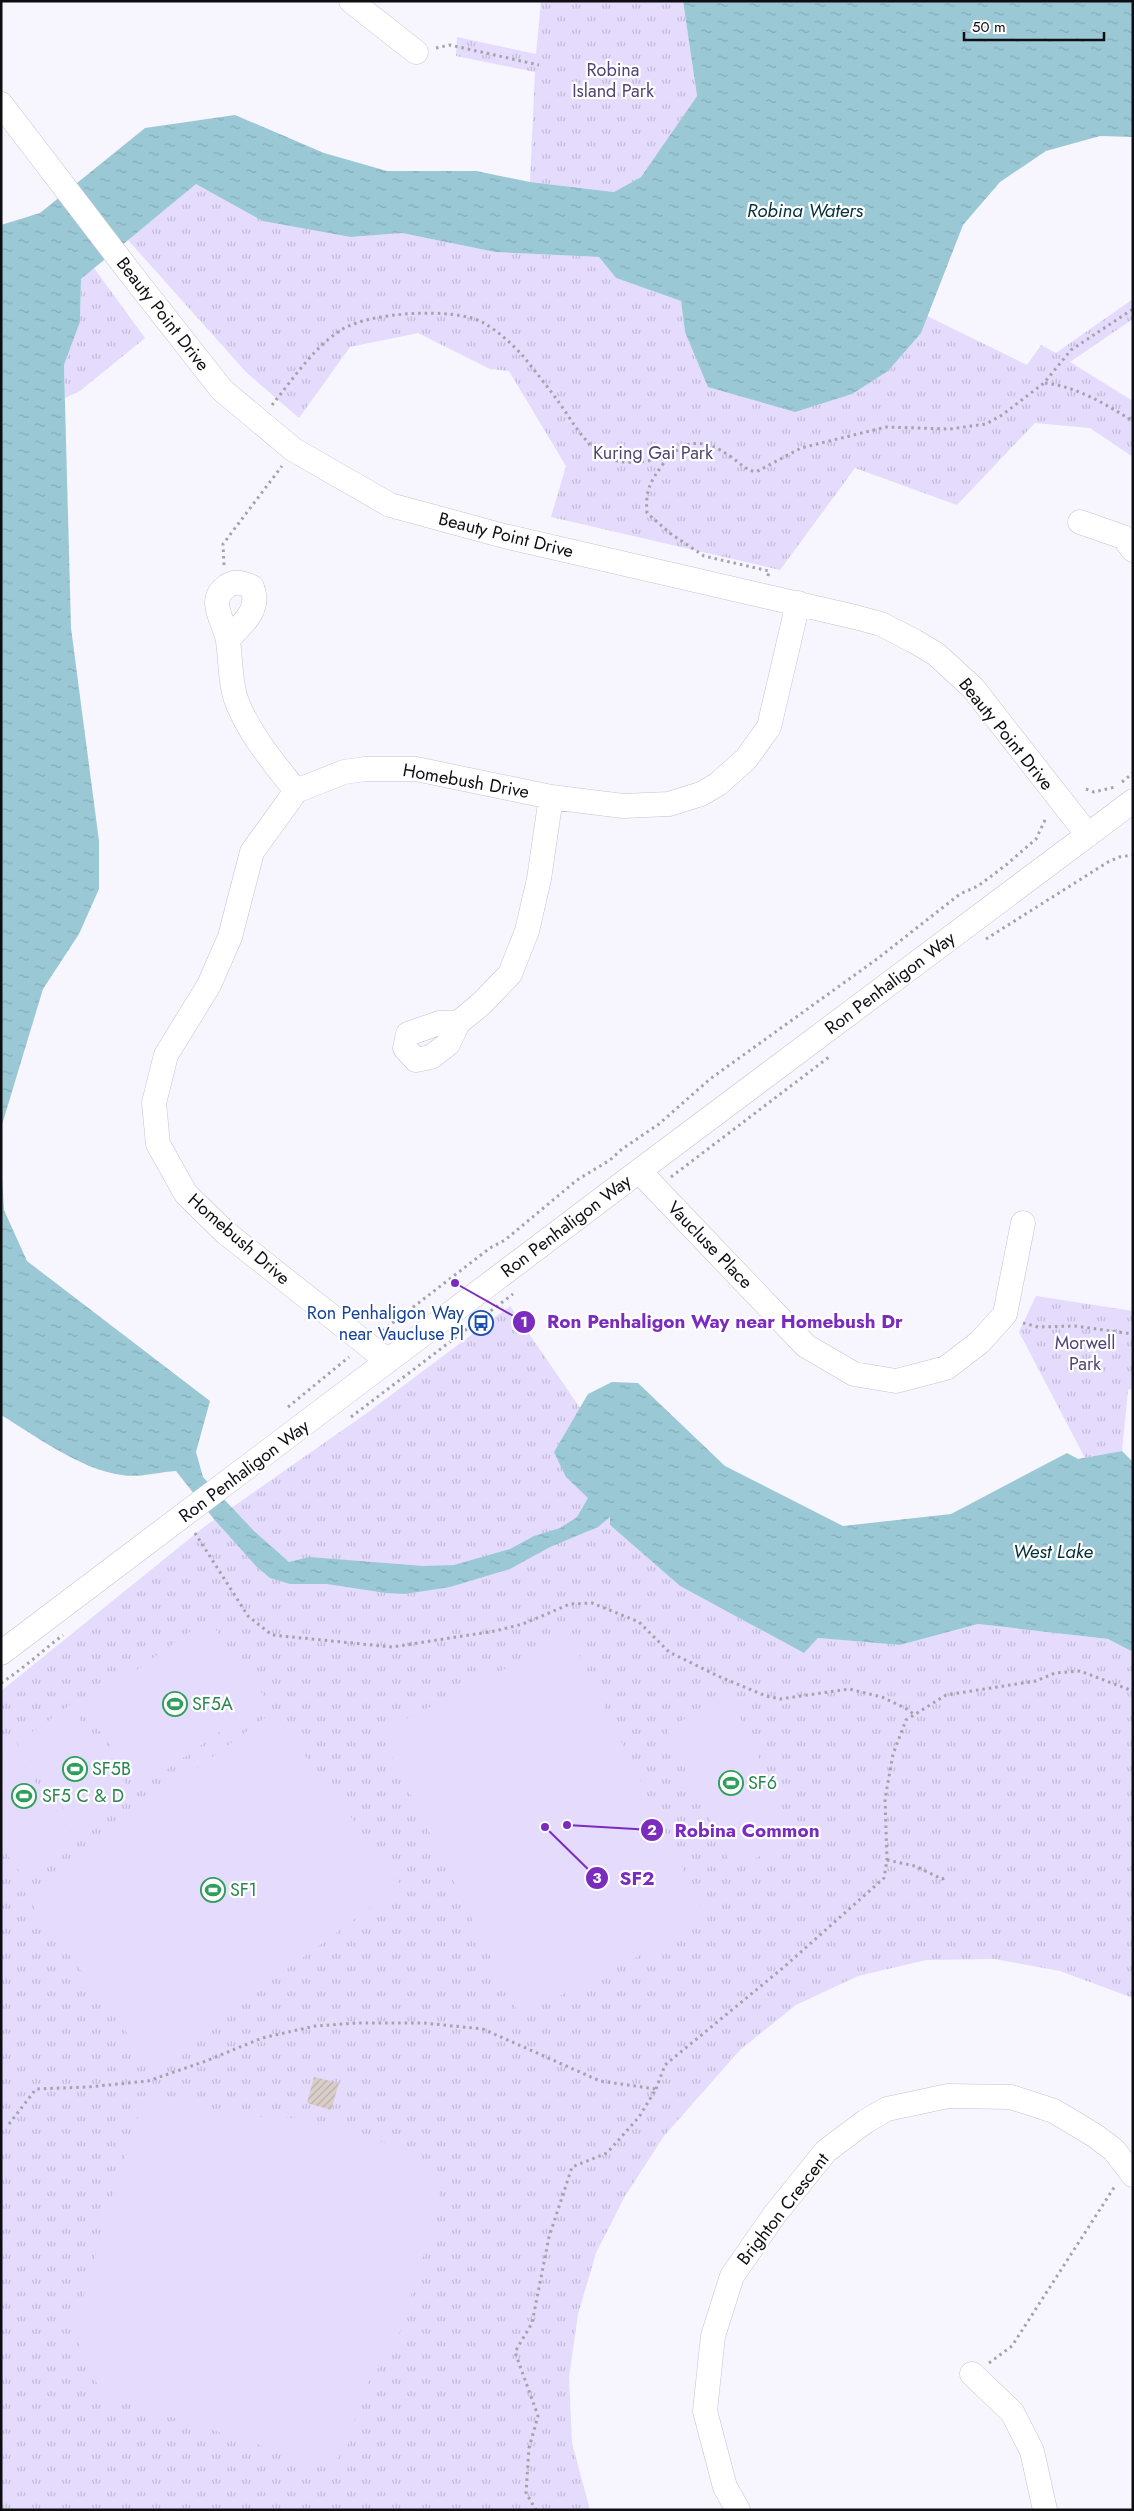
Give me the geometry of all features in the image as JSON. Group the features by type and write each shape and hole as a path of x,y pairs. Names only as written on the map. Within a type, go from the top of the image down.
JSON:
{"street":[{"path":"351,1 416,52"},
{"name":"Beauty Point Drive","path":"1,104 222,390 294,450 390,505 504,536 798,603 881,624 899,632 936,654 973,688 1088,835"},
{"path":"1080,522 1123,537 1133,550"},
{"path":"228,639 252,612 256,598 252,587 243,583 232,583 224,588 217,600 218,617 228,639 236,701 256,740 296,791"},
{"name":"Homebush Drive","path":"388,1361 226,1233 186,1194 158,1144 154,1103 166,1055 209,985 230,937 252,852 296,791 344,772 386,767 448,774 551,797 623,806 669,804 701,794 718,784 746,759 769,727 798,603"},
{"path":"458,1023 481,1004 510,974 529,923 551,797"},
{"name":"Ron Penhaligon Way","path":"1,1653 190,1521 229,1482 639,1171 1133,801"},
{"name":"Vaucluse Place","path":"639,1171 806,1346 854,1374 896,1382 946,1368 980,1342 1005,1314"},
{"path":"1005,1314 1023,1223"},
{"name":"Brighton Crescent","path":"738,2510 725,2487 705,2411 713,2336 732,2276 776,2214 826,2151 866,2121 888,2109 948,2096 1011,2097 1054,2111 1126,2160"},
{"path":"972,2374 1012,2412 1032,2451 1045,2510"}],"path":[{"path":"416,52 450,45 539,65"},
{"path":"764,595 769,571 704,556 671,534 647,513 645,496 653,477 675,450 694,443 714,446 732,457 745,469 756,472 801,448 886,427 950,429 986,424 1002,415 1044,383 1071,350 1133,309"},
{"path":"259,422 313,355 342,329 363,320 426,313 481,321 496,331 521,354 548,387 582,436 596,450 612,460 634,462 668,458"},
{"path":"1044,383 1062,385 1081,392 1133,421"},
{"path":"224,588 223,544 294,450"},
{"path":"1086,789 1094,792 1115,787 1133,773"},
{"path":"378,1334 490,1248 505,1240 577,1180 610,1160 622,1149 659,1124 710,1079 877,959 960,894 978,886 999,870 1036,839 1046,818"},
{"path":"986,940 1108,862 1133,854"},
{"path":"655,1188 834,1054"},
{"path":"351,1418 516,1292"},
{"path":"1005,1314 1019,1322 1038,1327 1075,1326 1133,1334"},
{"path":"190,1521 239,1605 248,1616 272,1635 392,1647 495,1631 523,1624 570,1604 592,1603 639,1622 669,1652 718,1676 766,1696 780,1699 849,1689 882,1697 909,1710 914,1715"},
{"path":"536,2510 526,2493 529,2448 538,2416 515,2352 532,2324 550,2237 572,2167 607,2153 639,2117 656,2089 665,2065 784,1967 884,1878 887,1860 885,1798 893,1754 906,1720 946,1695 1036,1681 1055,1673 1080,1671 1133,1690"},
{"path":"887,1860 916,1866 942,1879 947,1877"},
{"path":"9,2124 36,2089 88,2088 148,2081 206,2061 262,2038 315,2026 357,2023 424,2023 484,2029 600,2081 656,2089"},
{"path":"972,2374 1012,2346 1126,2160"}],"green space":[{"name":"Robina Island Park","path":"541,1 683,1 697,96 641,177 614,192 530,182 535,72 456,56 457,37 536,54"},
{"name":"Kuring Gai Park","path":"196,184 351,237 402,233 495,252 599,257 616,278 681,301 685,332 919,333 927,316 1027,365 1041,345 1056,353 1133,299 1133,319 1070,362 1133,401 1133,457 1090,428 1035,423 957,505 855,468 780,570 551,517 566,466 509,371 490,369 418,333 350,347 299,418 246,372 128,240"},
{"path":"94,268 145,338 80,391 65,398 64,365 80,322 81,279"},
{"name":"Morwell Park","path":"1036,1296 1133,1311 1133,1388 1128,1390 1122,1451 1085,1458 1019,1332"},
{"path":"510,1306 580,1408 554,1452 611,1516 610,1525 680,1586 804,1653 818,1638 900,1645 978,1624 1108,1639 1133,1652 1133,1998 1060,1971 994,1959 926,1960 858,1976 796,2005 740,2050 664,2136 625,2196 596,2253 578,2314 569,2377 572,2443 590,2510 1,2510 1,1691 204,1527 367,1413"},
{"name":"SF5A","path":"208,1619 266,1699 141,1788 83,1708"},
{"path":"570,1636 708,1921 520,2016 380,1732"},
{"name":"SF6","path":"730,1697 797,1838 733,1869 666,1728"},
{"name":"SF5B","path":"70,1705 133,1795 80,1832 17,1743"},
{"name":"SF1","path":"273,1712 401,1885 153,2068 25,1895"},
{"name":"SF5 C & D","path":"11,1748 75,1837 22,1875 1,1846 1,1755"},
{"path":"166,2097 229,2116 300,2118 410,2150 426,2162 437,2183 440,2201 397,2341 363,2390 348,2444 336,2461 313,2462 105,2396 85,2364 74,2329 135,2122 147,2105"}],"water":[{"name":"Robina Waters","path":"683,1 1133,1 1133,137 1100,136 1046,151 1000,182 963,225 921,333 888,371 852,394 795,412 708,387 685,332 681,301 616,278 599,257 495,252 402,233 351,237 263,221 196,184 81,279 80,322 64,365 71,628 99,841 99,889 79,934 43,989 1,1128 1,225 40,213 145,128 235,115 324,153 387,171 476,171 530,182 614,192 641,177 697,96"},
{"name":"West Lake","path":"1,1160 4,1210 27,1261 210,1401 196,1452 203,1477 254,1531 289,1562 309,1557 423,1566 454,1565 510,1549 534,1536 560,1528 577,1517 588,1498 566,1477 554,1452 588,1394 612,1382 638,1383 725,1466 843,1526 951,1514 1067,1453 1078,1459 1122,1451 1133,1462 1133,1652 1108,1639 978,1624 900,1645 818,1638 804,1653 680,1586 610,1525 610,1517 598,1527 550,1547 510,1569 450,1587 405,1594 327,1584 290,1584 270,1578 256,1566 213,1518 176,1471 135,1476 106,1472 59,1451 1,1415"}],"building":[{"path":"314,2077 339,2083 331,2110 307,2103"}],"place":[{"name":"Ron Penhaligon Way near Homebush Dr","path":"455,1283"},
{"name":"Ron Penhaligon Way near Vaucluse Pl","path":"481,1323"},
{"name":"SF5A","path":"175,1704"},
{"name":"SF5B","path":"75,1769"},
{"name":"SF6","path":"731,1783"},
{"name":"SF5 C & D","path":"24,1796"},
{"name":"Robina Common","path":"567,1825"},
{"name":"SF2","path":"545,1827"},
{"name":"SF1","path":"213,1890"}]}
